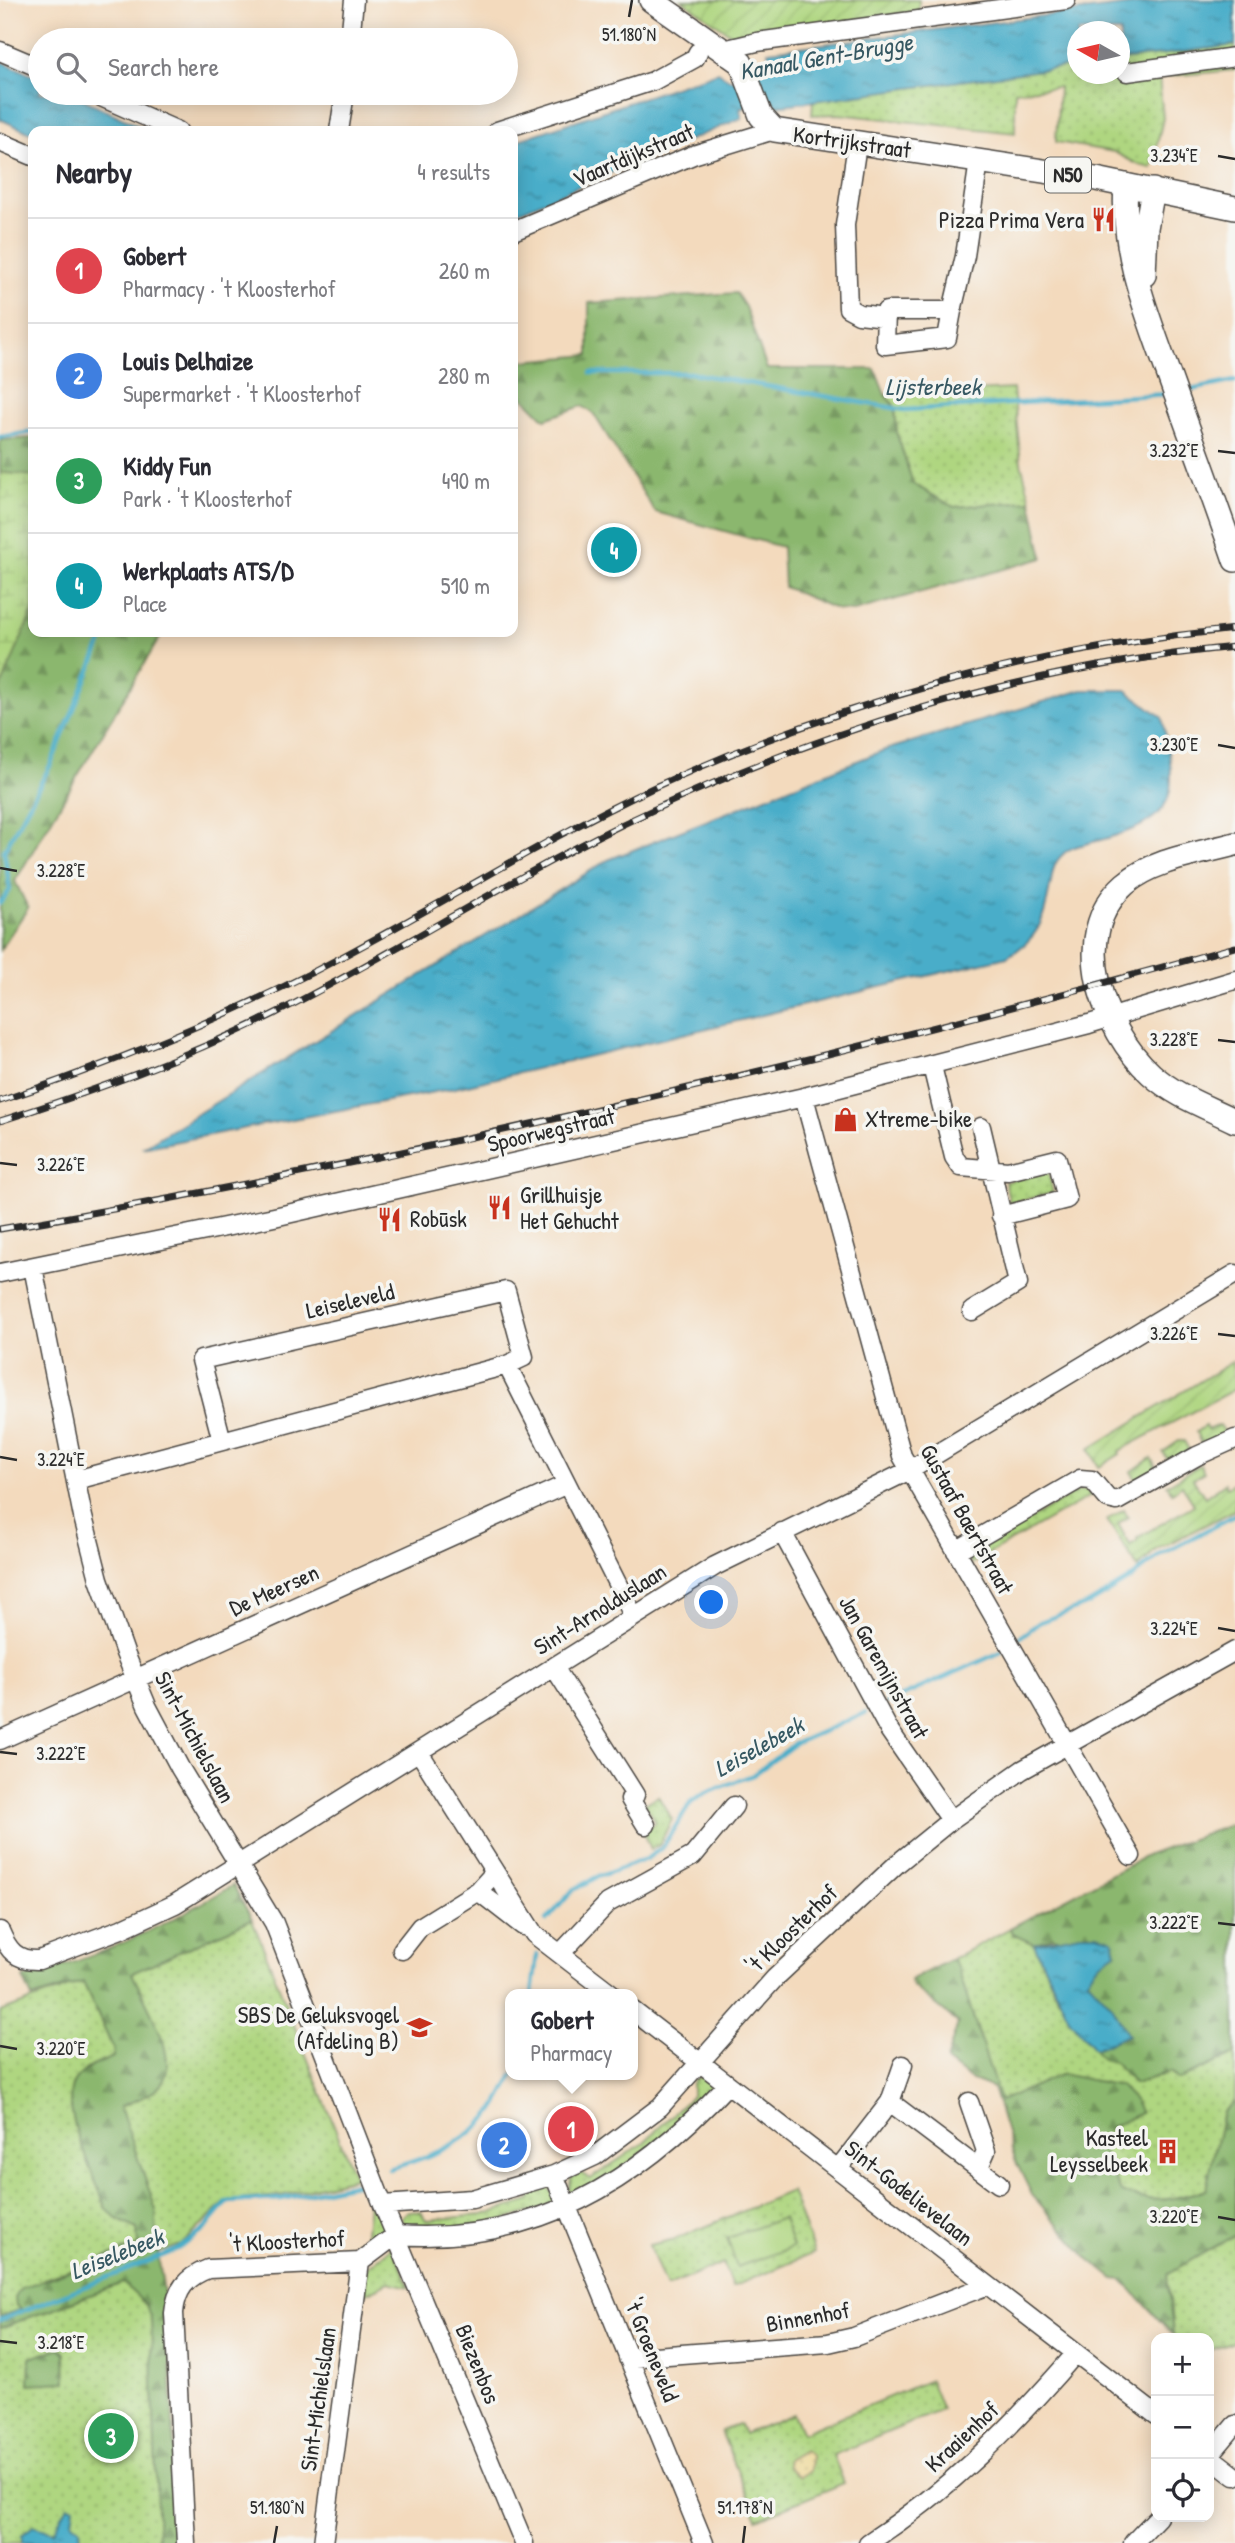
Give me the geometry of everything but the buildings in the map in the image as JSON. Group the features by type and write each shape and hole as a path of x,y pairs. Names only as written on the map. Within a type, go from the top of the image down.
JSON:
{"main road":[{"path":"651,0 723,50"},
{"name":"Kortrijkstraat","path":"723,50 741,63 756,104 774,130 971,159"},
{"name":"N50","path":"971,159 1153,190 1235,208"},
{"path":"1126,185 1125,214 1132,261 1146,309 1235,560"},
{"path":"1146,309 1146,228 1153,190"},
{"path":"1235,844 1149,869 1125,885 1104,912 1095,946 1095,960 1109,1018 1130,1051 1158,1080 1235,1121"}],"street":[{"path":"351,28 354,0"},
{"path":"723,50 757,42 1066,0"},
{"path":"0,51 28,63"},
{"path":"513,126 653,81 695,58 698,52"},
{"path":"1130,72 1235,57"},
{"path":"119,105 167,126"},
{"path":"340,126 343,105"},
{"name":"Vaartdijkstraat","path":"518,230 693,155 774,130"},
{"path":"0,142 28,154"},
{"path":"857,144 845,225 848,308 859,314 886,317"},
{"path":"952,311 886,311 886,345 947,338 965,256 971,159"},
{"name":"Spoorwegstraat","path":"0,1273 274,1217 804,1097 1109,1018 1235,980"},
{"path":"932,1066 957,1163 966,1168 1007,1171 1057,1158 1067,1199 1002,1216"},
{"name":"Gustaaf Baertstraat","path":"804,1097 902,1456 1131,1856"},
{"path":"972,1311 1018,1283 981,1127"},
{"name":"Sint-Michielslaan","path":"33,1267 99,1579 136,1680 180,1768 274,1923 383,2205"},
{"name":"Sint-Arnolduslaan","path":"0,1931 13,1955 22,1959 39,1960 157,1913 715,1566 910,1470 1235,1274"},
{"name":"Leiseleveld","path":"222,1441 201,1360 506,1291 524,1357 507,1365"},
{"path":"76,1480 507,1365 634,1617"},
{"path":"956,1551 1077,1480 1092,1480 1108,1499 1117,1501 1197,1456 1235,1439"},
{"name":"De Meersen","path":"0,1740 567,1483"},
{"name":"Jan Garemijnstraat","path":"782,1532 889,1730 951,1820"},
{"name":"'t Kloosterhof","path":"383,2205 472,2199 554,2175 595,2156 660,2107 775,1978 898,1863 951,1820 1022,1770 1235,1651"},
{"path":"554,1667 635,1795 630,1798 646,1825"},
{"path":"419,1752 534,1934"},
{"path":"560,1954 608,1903 693,1856 734,1807"},
{"path":"401,1950 420,1927 478,1892 495,1871"},
{"path":"478,1892 606,1989"},
{"name":"Sint-Godelievelaan","path":"638,2015 1151,2411"},
{"path":"838,2169 890,2102 903,2065"},
{"path":"396,2235 430,2238 476,2233 567,2207 621,2180 658,2152 728,2084"},
{"path":"890,2102 999,2183"},
{"path":"969,2102 986,2151 979,2168"},
{"name":"'t Groeneveld","path":"554,2175 704,2543"},
{"name":"Biezenbos","path":"383,2205 524,2543"},
{"name":"'t Kloosterhof","path":"186,2543 174,2313 179,2291 187,2281 208,2269 360,2262 396,2235"},
{"name":"Sint-Michielslaan","path":"323,2543 360,2262"},
{"name":"Binnenhof","path":"628,2358 828,2343 853,2337 988,2285"},
{"name":"Kraaienhof","path":"868,2543 929,2500 984,2453 1076,2353"},
{"path":"1214,2450 1235,2425"},
{"path":"1213,2459 1235,2476"},
{"path":"1133,2543 1153,2522"}],"green space":[{"path":"682,0 919,0 919,11 735,37"},
{"path":"1235,45 1235,70 1159,77 1163,118 1152,168 1139,165 1114,152 1056,142 1059,87 1015,91 1015,133 838,114 812,115 813,101 1067,66 1067,84 1130,84 1130,59"},
{"path":"736,293 745,307 767,369 875,369 885,395 895,407 897,434 913,484 954,507 1031,501 1043,558 854,611 838,610 784,587 782,547 655,512 593,413 582,406 545,419 518,392 518,362 589,355 589,303"},
{"path":"1013,389 1021,463 1031,501 954,507 913,484 897,434 895,407 885,395"},
{"path":"28,438 28,637 160,637 15,881 28,908 0,950 0,440"},
{"path":"0,472 28,475 28,622 0,690"},
{"path":"1048,1171 1053,1193 1010,1203 1005,1182"},
{"path":"1232,1362 1235,1389 1119,1451 1120,1454 1099,1467 1089,1449"},
{"path":"1219,1425 1225,1434 1201,1444 1196,1432 1205,1426 1207,1430"},
{"path":"1179,1441 1184,1441 1189,1450 1169,1462 1163,1452"},
{"path":"1151,1458 1157,1469 1137,1481 1131,1472"},
{"path":"1200,1465 1204,1472 1193,1479 1205,1497 1225,1483 1227,1487 1235,1482 1235,1510 1155,1550 1138,1568 1107,1520 1124,1510 1128,1517 1118,1524 1130,1545 1137,1541 1137,1538 1194,1505 1182,1485 1172,1492 1167,1485"},
{"path":"1085,1490 1092,1495 971,1564 966,1556 1078,1491"},
{"path":"658,1796 672,1819 659,1845 651,1849 643,1831 656,1822 645,1804"},
{"path":"1235,1823 1235,2054 1178,2080 1170,2072 1135,2084 1114,2062 1102,2059 1094,2049 1128,2035 1087,1978 1099,1963 1116,1952 1053,1937 1034,1944 1012,1934 1010,1928 1148,1855"},
{"path":"233,1885 252,1919 132,1973 161,2034 167,2067 164,2080 154,2091 120,2107 156,2210 156,2242 168,2319 179,2543 158,2543 151,2319 146,2305 123,2283 0,2328 0,2317 21,2309 16,2306 15,2298 21,2288 138,2246 137,2229 115,2218 107,2209 81,2146 71,2110 70,2095 76,2079 90,2068 113,2057 114,2050 83,1982 32,1998 23,1978 105,1951 183,1914"},
{"path":"252,1919 355,2178 280,2196 227,2201 181,2245 158,2253 155,2229 120,2107 156,2090 144,2003 131,1973"},
{"path":"1010,1928 1013,1934 1034,1944 1058,1998 1135,2084 1170,2072 1178,2080 1235,2054 1235,2101 1223,2112 1207,2189 1164,2200 1143,2199 1120,2192 1099,2144 1109,2127 1062,2074 1000,2102 958,1969 952,1959"},
{"path":"952,1959 958,1969 1000,2101 1062,2074 1120,2086 1134,2100 1141,2113 1110,2127 1099,2144 1121,2192 1144,2199 1164,2200 1206,2189 1223,2112 1235,2101 1235,2235 1167,2274 1173,2333 1123,2280 1114,2279 1089,2259 1032,2195 1016,2162 993,2088 970,2079 946,2061 958,2023 912,1986 910,1980"},
{"path":"83,1982 114,2050 113,2057 86,2069 72,2085 70,2105 107,2209 138,2229 138,2247 43,2279 22,2309 0,2317 0,2012"},
{"path":"708,2075 717,2088 712,2097 600,2187 572,2194 569,2191 571,2177 579,2172 590,2179 642,2144 692,2096 695,2079"},
{"path":"547,2186 555,2197 554,2205 484,2226 406,2230 402,2217 408,2211 421,2212 426,2220 483,2215 530,2201 535,2189"},
{"path":"370,2191 386,2230 381,2237 365,2242"},
{"path":"791,2191 814,2253 732,2287 723,2263 666,2287 649,2245 676,2239"},
{"path":"783,2218 793,2247 737,2267 727,2238"},
{"path":"1235,2235 1235,2340 1214,2349 1214,2333 1173,2333 1167,2274"},
{"path":"392,2247 410,2287 389,2282 364,2294 366,2268"},
{"path":"149,2273 171,2543 0,2543 0,2328"},
{"path":"60,2348 65,2354 66,2382 29,2384 30,2358"},
{"path":"930,2380 942,2410 833,2455 844,2483 757,2519 721,2431 739,2424 744,2434 793,2414 802,2433"}],"sand":[{"path":"804,2450 811,2456 810,2471 799,2477 788,2467 787,2460"}],"water":[{"name":"Kanaal Gent-Brugge","path":"1168,0 1235,0 1235,45 1130,59 1130,21 1067,21 1067,66 777,106 771,99 740,109 742,118 518,212 518,140 718,72 731,80 772,66 768,51"},
{"path":"0,61 28,73 28,105 95,105 139,126 28,126 28,132 0,119"},
{"path":"1082,690 1126,690 1162,717 1171,768 1171,786 1166,802 1158,814 1143,825 1073,848 1061,856 1054,868 1039,926 1028,942 1007,957 455,1088 142,1148 608,860 882,751"},
{"path":"1079,1934 1097,1934 1113,1940 1116,1952 1099,1963 1087,1979 1112,2006 1128,2035 1094,2049 1070,2020 1034,1944"},
{"path":"68,2506 74,2507 72,2521 80,2528 81,2543 59,2543 54,2537 48,2543 22,2543 22,2535 33,2526 53,2532"}],"waterway":[{"name":"Lijsterbeek","path":"591,373 690,373 905,410 1169,394"},
{"name":"Lijsterbeek","path":"1181,392 1235,381"},
{"name":"Lijsterbeek","path":"0,437 28,433"},
{"name":"Leiselebeek","path":"0,903 10,890 4,851 50,766 104,637"},
{"name":"Leiselebeek","path":"1020,1637 1040,1622 1089,1604 1130,1579 1160,1555 1235,1515"},
{"name":"Leiselebeek","path":"887,1703 1001,1652"},
{"name":"Leiselebeek","path":"547,1920 573,1890 595,1878 646,1859 662,1848 692,1801 707,1792 753,1775 796,1743 865,1713"},
{"name":"Leiselebeek","path":"533,1989 537,1955"},
{"name":"Leiselebeek","path":"389,2169 429,2155 466,2136 492,2113 510,2080"},
{"name":"Leiselebeek","path":"0,2320 177,2250 203,2231 228,2202 281,2199 359,2183"}],"railway":[{"path":"0,1101 81,1073 238,1008 358,948 613,807 726,756 796,729 867,705 1012,665 1160,638 1235,629"},
{"path":"0,1121 139,1073 241,1030 361,968 577,847 694,791 768,761 843,733 998,688 1076,670 1235,647"},
{"path":"0,1229 312,1171 621,1104 929,1029 1235,947"}],"place":[{"name":"Pizza Prima Vera","path":"1104,220"},
{"name":"Werkplaats ATS/D","path":"614,550"},
{"name":"Xtreme-bike","path":"845,1119"},
{"name":"Grillhuisje Het Gehucht","path":"500,1208"},
{"name":"Robūsk","path":"390,1219"},
{"name":"SBS De Geluksvogel (Afdeling B)","path":"419,2028"},
{"name":"Gobert","path":"571,2129"},
{"name":"Louis Delhaize","path":"504,2145"},
{"name":"Kasteel Leysselbeek","path":"1168,2151"},
{"name":"Kiddy Fun","path":"111,2436"}]}
